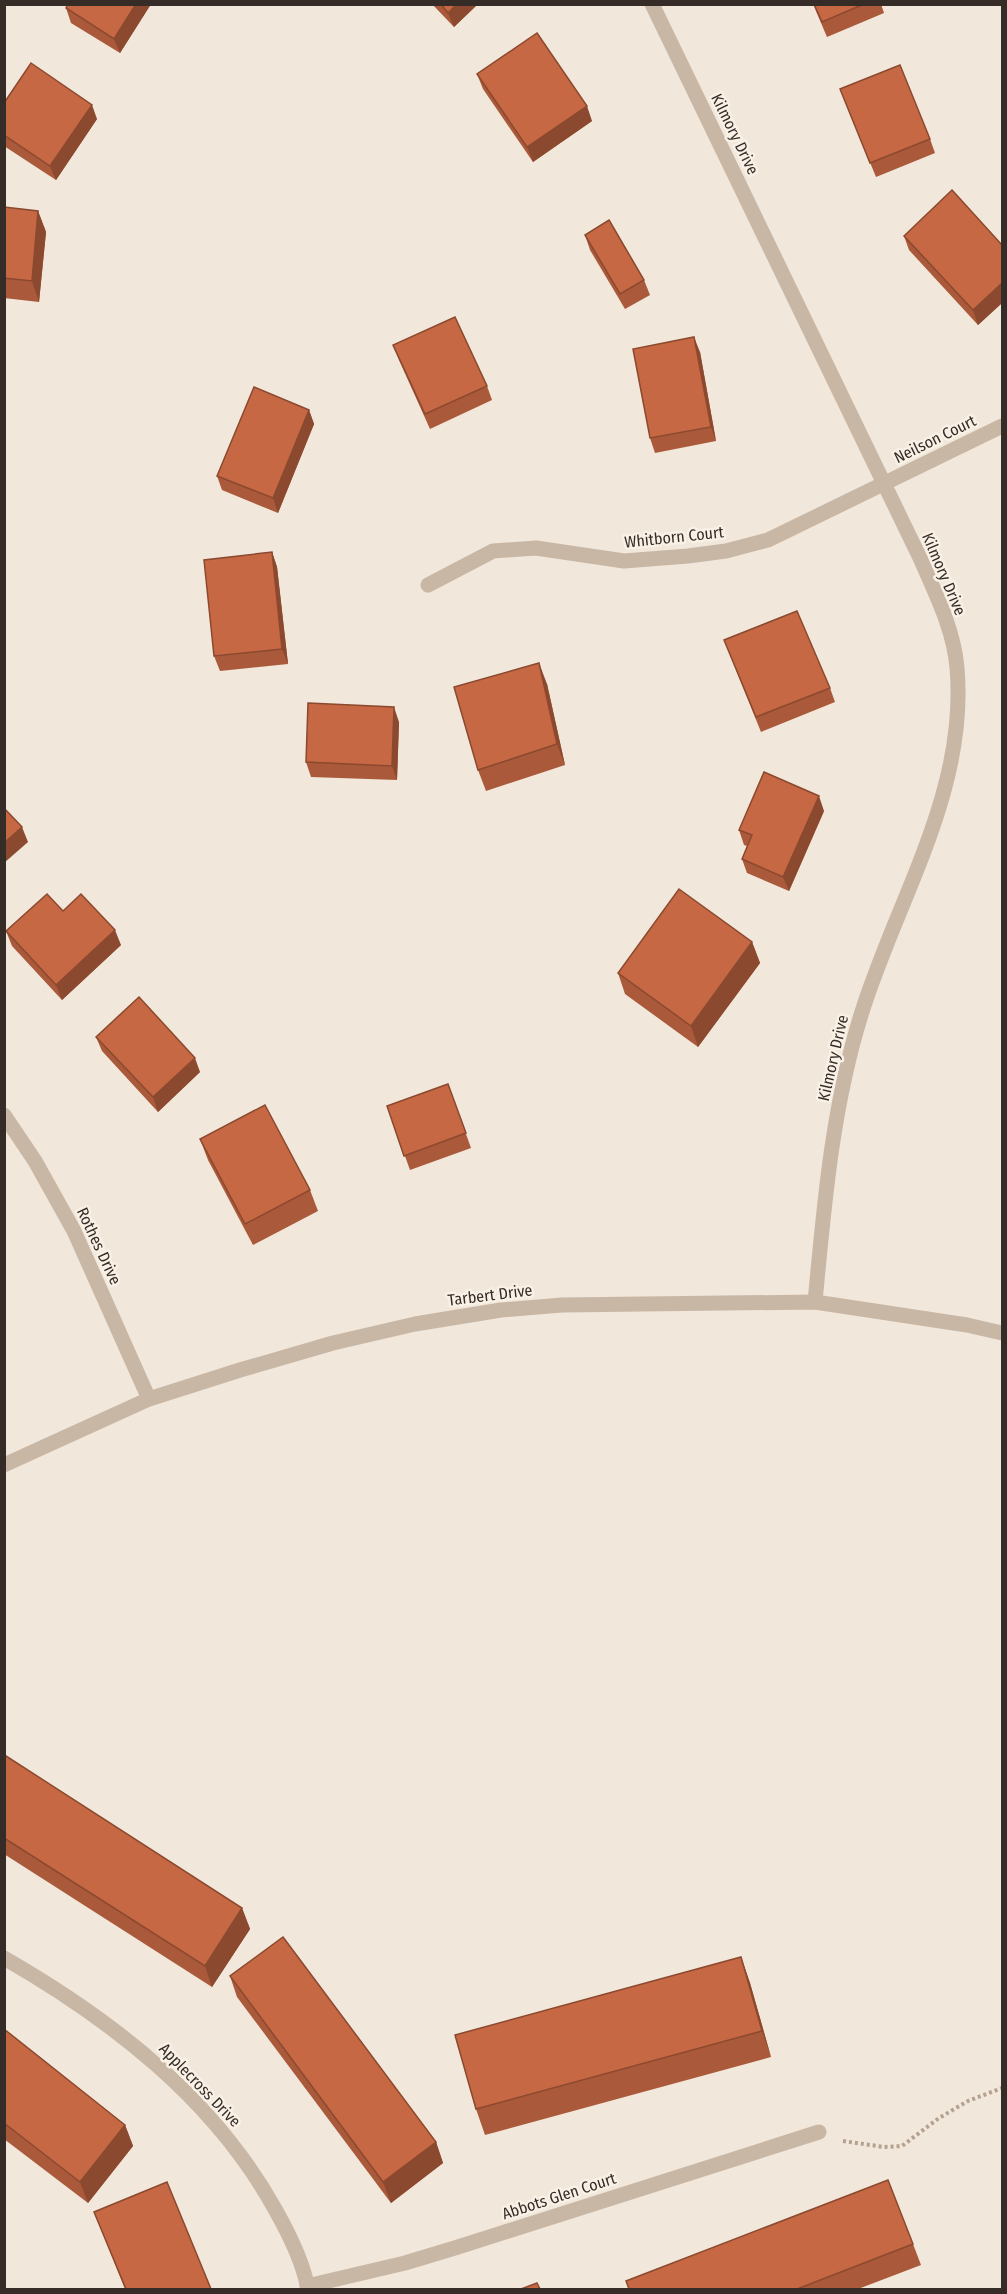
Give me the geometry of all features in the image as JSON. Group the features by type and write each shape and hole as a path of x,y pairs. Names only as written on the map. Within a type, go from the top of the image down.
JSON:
{"street":[{"name":"Kilmory Drive","path":"652,4 921,560 945,617 957,666 958,707 952,756 940,804 930,836 861,1014 844,1076 826,1195 814,1302"},
{"name":"Neilson Court","path":"883,484 1002,426"},
{"name":"Whitborn Court","path":"428,585 494,551 536,548 624,561 726,551 768,540 883,484"},
{"name":"Rothes Drive","path":"4,1115 35,1161 74,1231 149,1399"},
{"name":"Tarbert Drive","path":"4,1465 149,1399 333,1344 415,1324 501,1310 572,1305 814,1302 967,1324 1002,1333"},
{"name":"Applecross Drive","path":"4,1958 55,1987 102,2020 148,2056 183,2089 229,2140 262,2185 288,2232 308,2288"},
{"name":"Abbots Glen Court","path":"308,2288 458,2247 819,2132"}],"path":[{"path":"840,2140 884,2147 902,2146 939,2118 968,2101 1002,2088"}],"building":[{"path":"68,4 136,4 114,39 66,8"},
{"path":"441,4 457,4 448,13"},
{"path":"814,4 864,4 822,22"},
{"path":"537,33 587,106 527,147 477,74"},
{"path":"31,63 92,105 50,166 4,135 4,103"},
{"path":"900,65 930,139 870,163 840,89"},
{"path":"952,190 1002,245 1002,283 973,310 904,236"},
{"path":"4,207 38,211 32,281 4,278"},
{"path":"609,220 644,280 620,294 585,235"},
{"path":"455,317 487,386 425,414 393,345"},
{"path":"694,337 711,427 650,438 633,349"},
{"path":"254,387 309,410 273,498 217,476"},
{"path":"272,552 282,649 214,656 204,560"},
{"path":"797,611 830,688 756,717 724,640"},
{"path":"539,663 557,744 478,770 454,687"},
{"path":"308,703 394,707 392,766 306,762"},
{"path":"764,772 819,796 783,877 742,859 752,835 739,830"},
{"path":"4,808 22,827 4,843"},
{"path":"679,889 752,942 691,1026 618,973"},
{"path":"47,894 63,911 81,894 115,930 56,985 6,931"},
{"path":"139,997 195,1058 153,1097 96,1037"},
{"path":"448,1084 466,1133 404,1156 387,1106"},
{"path":"265,1105 310,1190 245,1224 200,1139"},
{"path":"6,1756 242,1908 205,1966 4,1838 4,1758"},
{"path":"283,1937 436,2142 383,2182 230,1976"},
{"path":"741,1957 762,2031 476,2109 455,2035"},
{"path":"4,2029 125,2125 80,2182 4,2123"},
{"path":"888,2180 913,2244 797,2289 629,2289 626,2281"},
{"path":"167,2182 211,2289 126,2289 94,2212"},
{"path":"537,2283 540,2289 521,2289"}]}
